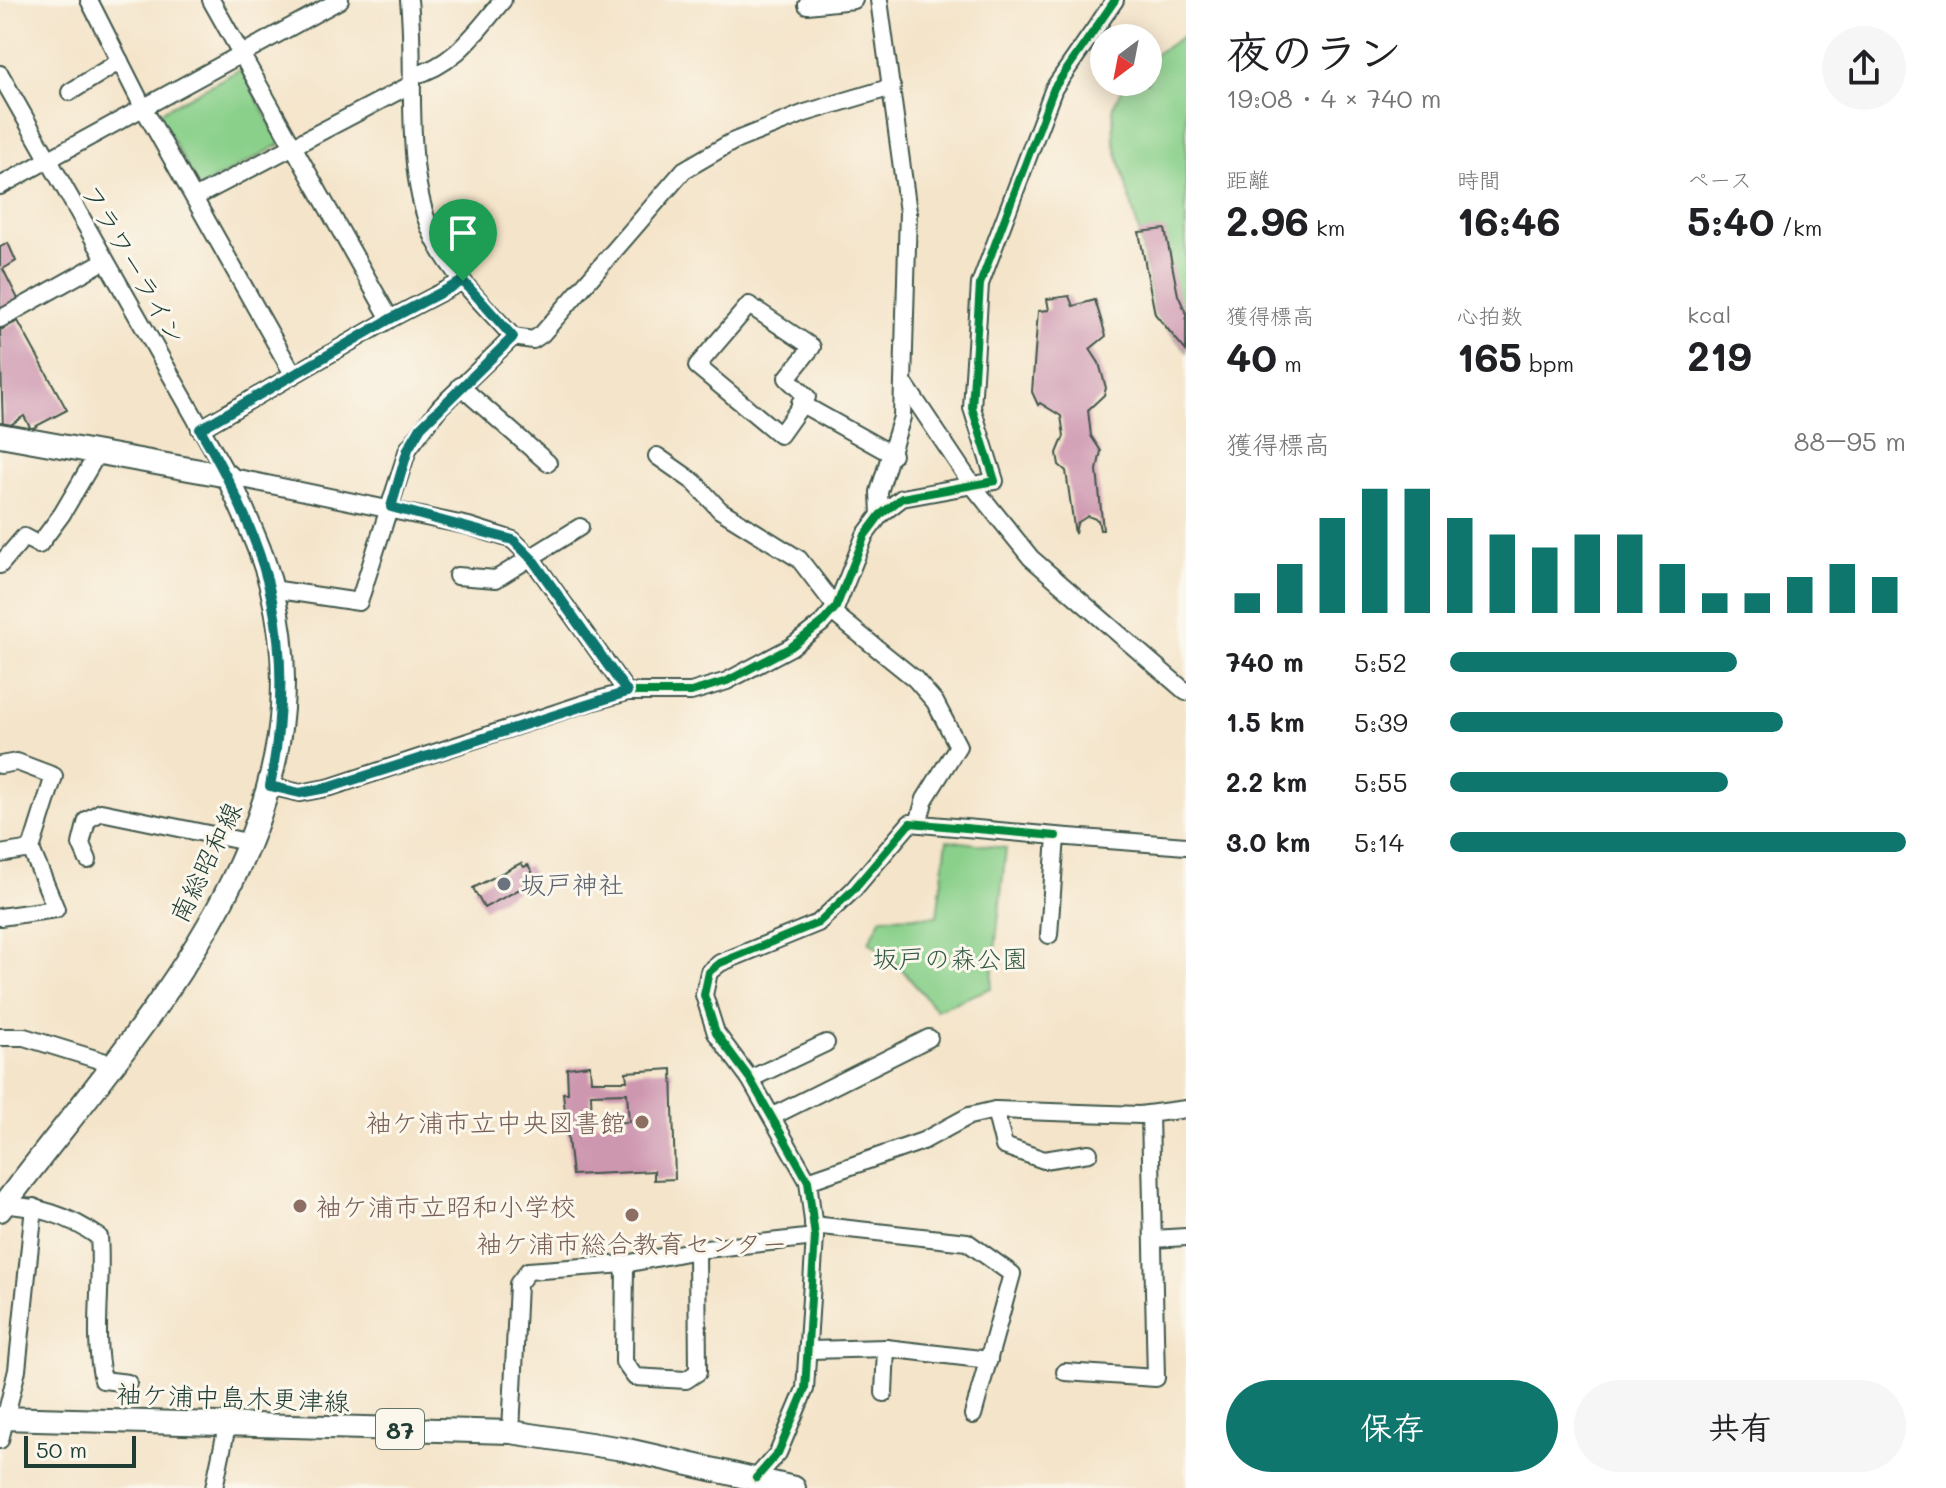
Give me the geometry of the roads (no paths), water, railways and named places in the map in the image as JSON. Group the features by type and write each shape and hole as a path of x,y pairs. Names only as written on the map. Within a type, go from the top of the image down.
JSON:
{"main road":[{"path":"0,435 228,476"},
{"name":"南総昭和線","path":"1,1206 112,1064 207,931 252,843 270,786 283,687 272,589 228,476"},
{"name":"袖ケ浦中島木更津線","path":"2,1425 511,1432 623,1449 745,1480 794,1488"}],"street":[{"path":"89,0 144,109 293,374"},
{"path":"211,0 390,319"},
{"path":"0,186 339,0"},
{"path":"409,0 421,197 436,243 463,281 513,337 533,340 542,334 670,185 709,153 805,113 892,87"},
{"path":"196,197 293,148 452,59 503,0"},
{"path":"807,5 854,0"},
{"path":"879,0 908,212 902,417 893,455 879,492 880,515"},
{"path":"270,786 300,793 331,787 627,692 691,692 727,681 791,647 834,609 865,535 880,515 902,498 995,481 972,408 980,284 1054,88 1115,0"},
{"path":"70,92 120,61"},
{"name":"フラワーライン","path":"0,74 228,476"},
{"path":"0,319 104,261"},
{"path":"200,429 390,319 463,281"},
{"path":"749,305 812,347 787,378 807,397 800,403 780,435 697,366 749,305"},
{"path":"272,589 359,602 408,449 421,427 513,337"},
{"path":"904,383 973,486 1031,558 1186,692"},
{"path":"460,386 548,463"},
{"path":"800,403 893,455"},
{"path":"0,565 24,537 39,545 62,514 99,451"},
{"path":"657,456 694,482 720,510 799,559 834,609 915,679 935,702 958,746 925,799 918,823"},
{"path":"228,476 391,507 513,540 532,559 627,692"},
{"path":"457,576 496,579 580,527"},
{"path":"0,765 17,762 54,776 31,849 56,909 0,917"},
{"path":"88,860 81,844 87,820 101,812 252,843"},
{"path":"745,1480 778,1453 805,1389 810,1350 814,1231 808,1181 750,1079 716,1033 704,995 709,972 720,963 818,923 853,890 910,823 1186,846"},
{"path":"1049,935 1056,836"},
{"path":"0,854 31,849"},
{"path":"0,1037 24,1037 112,1064"},
{"path":"773,1116 929,1038"},
{"path":"750,1079 826,1043"},
{"path":"808,1181 923,1141 969,1116 995,1110 1150,1114 1186,1109"},
{"path":"995,1110 1004,1146 1044,1160 1089,1153"},
{"path":"1065,1372 1156,1378 1150,1114"},
{"path":"1,1206 34,1207 73,1219 99,1237 102,1272 99,1363 103,1380 128,1383"},
{"path":"2,1425 17,1370 34,1207"},
{"path":"511,1432 518,1284 528,1271 625,1264 814,1231 967,1242 1012,1274 973,1415"},
{"path":"1153,1239 1186,1237"},
{"path":"625,1264 624,1362 635,1377 686,1380 698,1372 697,1250"},
{"path":"810,1350 886,1348 989,1360"},
{"path":"884,1393 886,1348"},
{"path":"214,1488 227,1426"}],"place":[{"name":"坂戸神社","path":"504,884"},
{"name":"袖ケ浦市立中央図書館","path":"642,1122"},
{"name":"袖ケ浦市立昭和小学校","path":"300,1206"},
{"name":"袖ケ浦市総合教育センター","path":"632,1215"}],"park label":[{"name":"坂戸の森公園","path":"950,958"}]}
